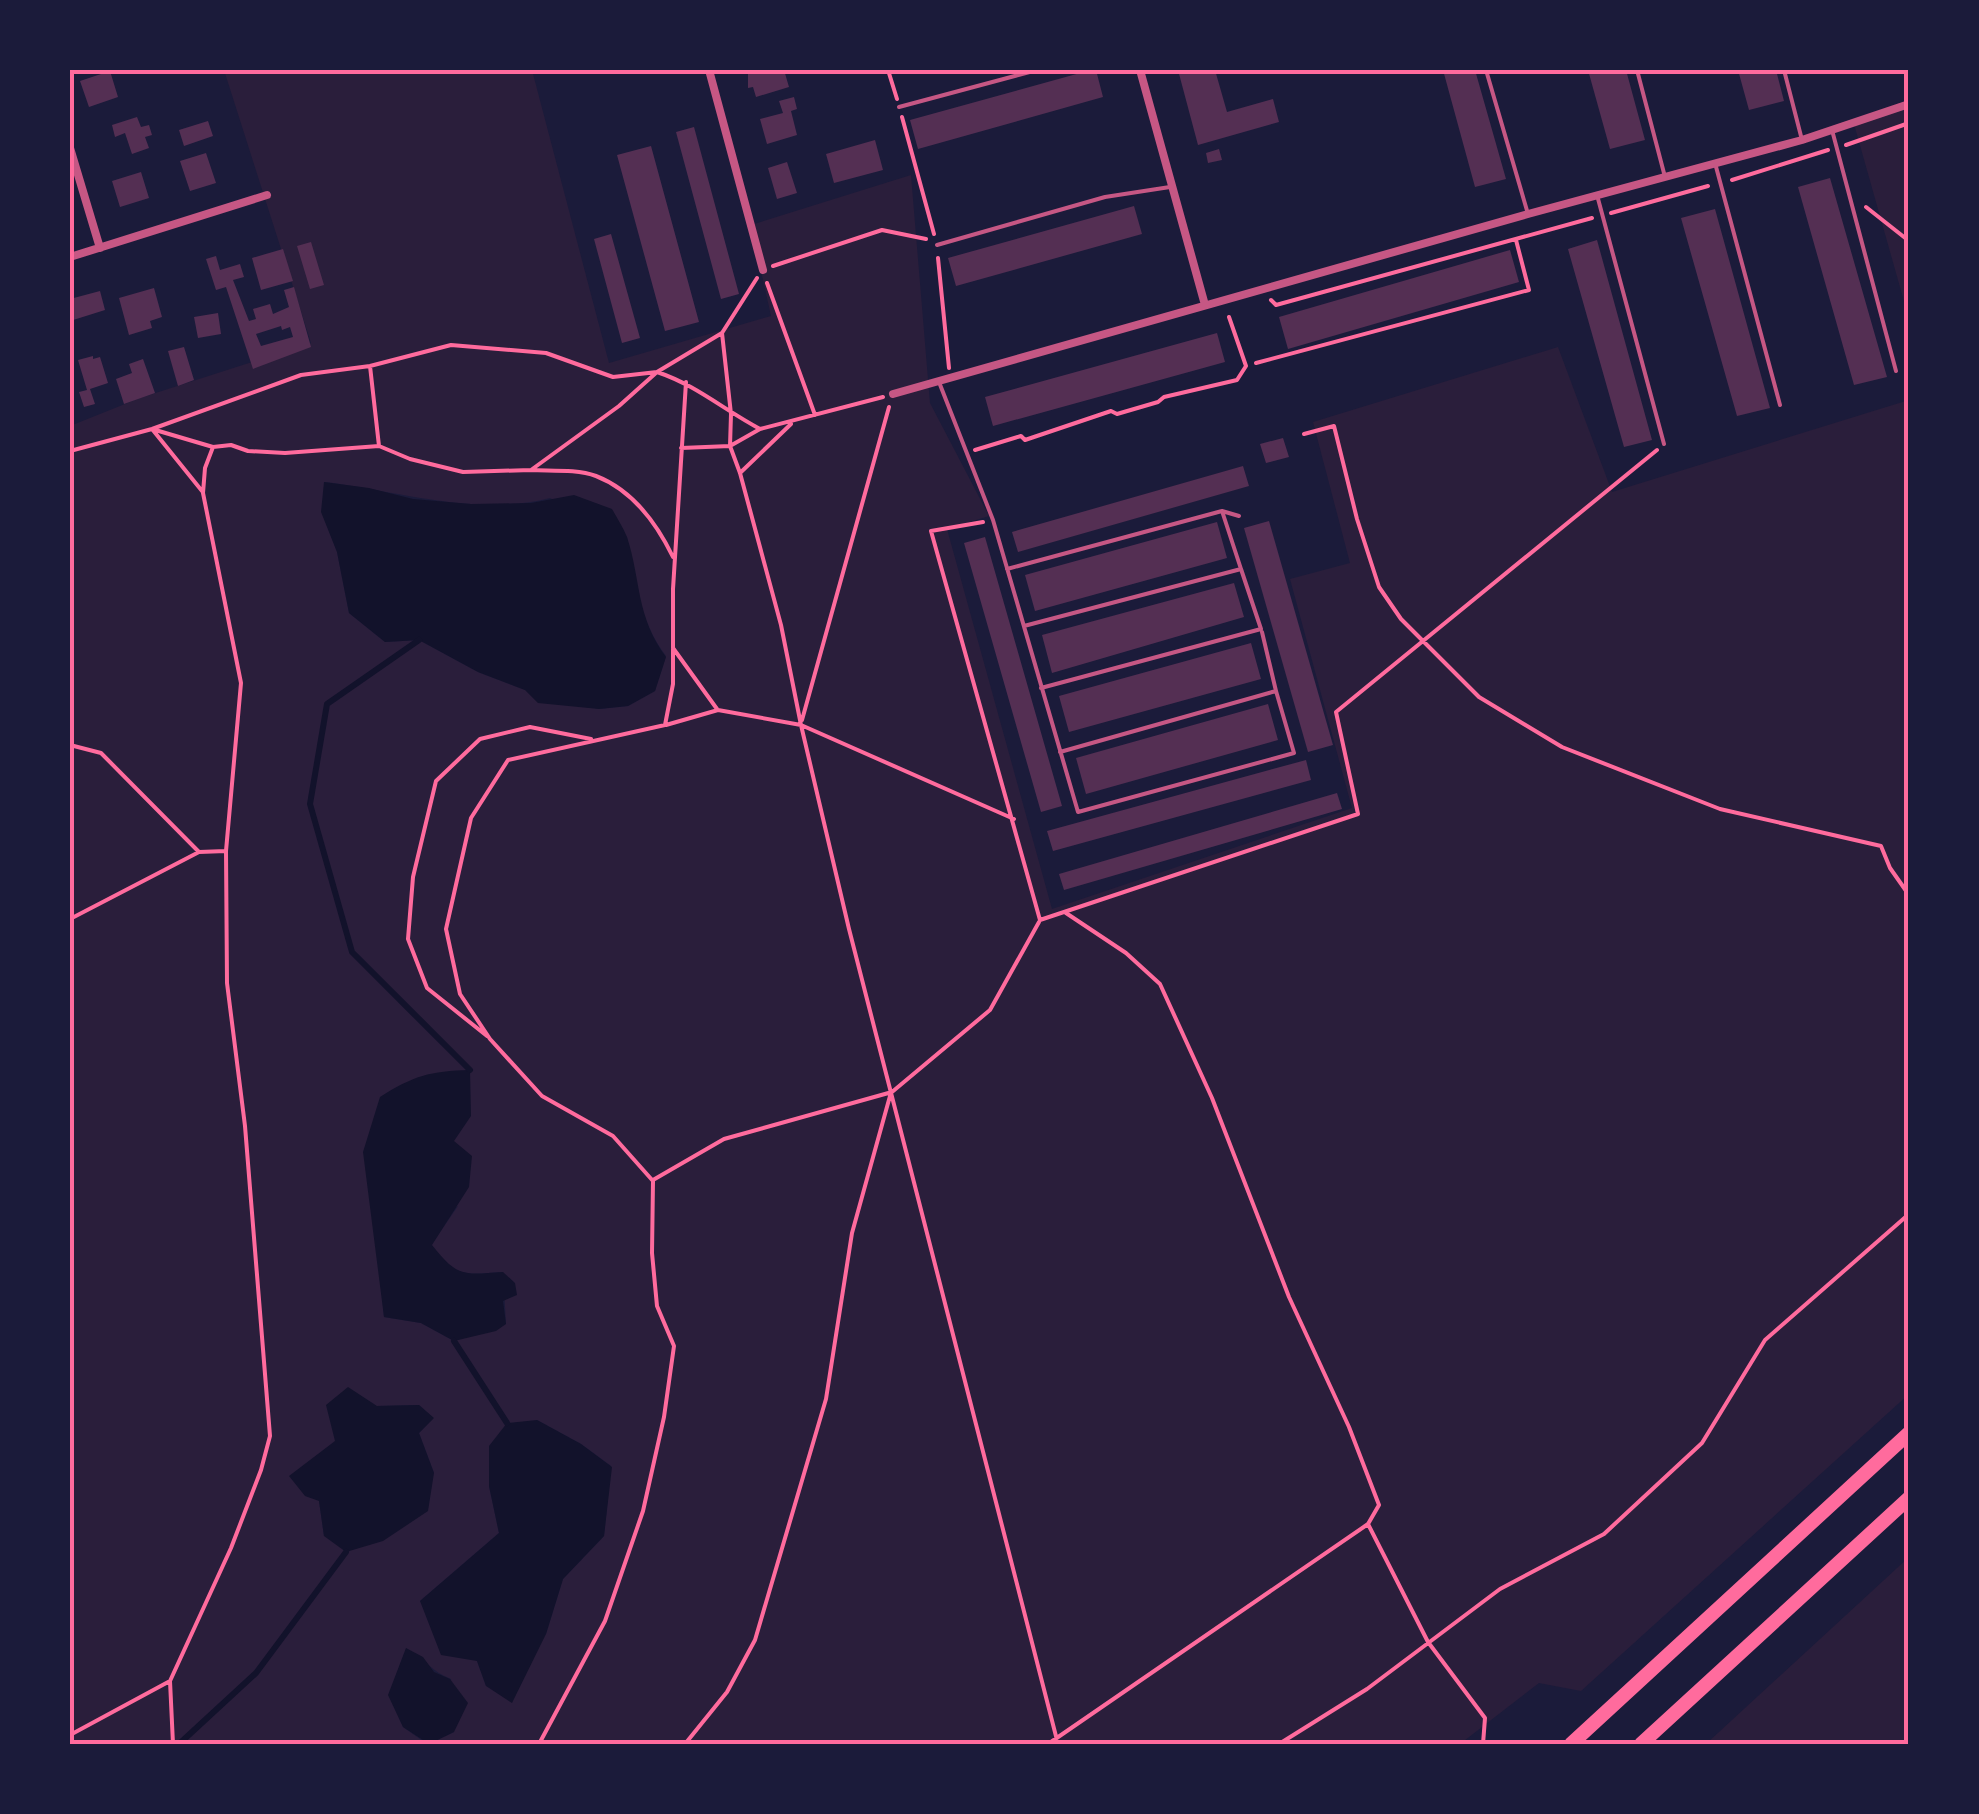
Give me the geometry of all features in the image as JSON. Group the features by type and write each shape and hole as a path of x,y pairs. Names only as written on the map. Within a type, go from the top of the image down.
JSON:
{"highway":[{"path":"1572,1744 1909,1433"},
{"path":"1642,1744 1909,1498"}],"street":[{"path":"709,70 762,270"},
{"path":"1140,70 1205,304"},
{"path":"893,394 1802,140 1909,104"},
{"path":"70,148 100,248"},
{"path":"70,257 267,195"}],"lane":[{"path":"899,107 1037,70"},
{"path":"1486,70 1528,214"},
{"path":"1637,70 1665,177"},
{"path":"1784,70 1802,140"},
{"path":"1832,130 1896,371"},
{"path":"1715,163 1780,406"},
{"path":"937,244 1105,197 1171,187"},
{"path":"1597,195 1664,444"},
{"path":"939,380 992,520 1078,812 1294,753 1261,629 1222,511"},
{"path":"1007,569 1222,511 1239,516"},
{"path":"1024,626 1242,568"},
{"path":"1042,688 1261,629"},
{"path":"1060,752 1276,691"}],"path":[{"path":"888,70 937,244 944,347 951,377"},
{"path":"1849,194 1909,241"},
{"path":"531,470 619,406 657,372 722,333 762,270 882,230 930,239 937,244"},
{"path":"1256,363 1530,290 1516,240"},
{"path":"762,270 815,415"},
{"path":"968,452 1021,436 1026,440 1111,412 1117,414 1164,397 1237,380 1246,366 1229,317"},
{"path":"722,333 731,414 730,446 781,625 800,725 1057,1742"},
{"path":"70,451 152,428 301,375 370,366 452,345 546,354 612,377 657,372 686,382 760,429"},
{"path":"370,366 379,446"},
{"path":"665,725 673,684 675,561 686,382"},
{"path":"681,448 730,446 760,429 893,394"},
{"path":"800,725 893,394"},
{"path":"740,472 794,421"},
{"path":"1304,434 1334,426 1379,587 1401,619 1479,697 1562,747 1720,809 1881,846 1890,868 1909,895"},
{"path":"152,428 213,446 248,451 285,453 379,446 410,459 463,472 531,470 594,475 618,488 647,513 675,561"},
{"path":"152,428 203,492"},
{"path":"652,1180 724,1139 892,1092 990,1010 1040,920 1358,814 1336,712 1664,444"},
{"path":"174,1744 170,1681 231,1548 270,1436 245,1126 227,983 226,851 242,683 203,492 204,468 213,446"},
{"path":"992,520 931,531 1040,920"},
{"path":"673,648 718,710"},
{"path":"539,1744 606,1622 643,1512 664,1417 674,1346 657,1306 652,1180 613,1136 542,1096 490,1038 460,994 446,930 471,818 508,760 718,710 800,725 1014,819"},
{"path":"490,1038 427,988 408,939 413,877 436,781 480,739 530,727 596,740"},
{"path":"70,745 101,753 199,852"},
{"path":"70,919 199,852 226,851"},
{"path":"1048,1744 1057,1742 1368,1524 1379,1505 1349,1426 1289,1297 1212,1098 1160,984 1126,953 1065,912"},
{"path":"684,1744 727,1692 755,1640 826,1399 852,1233 892,1092"},
{"path":"1279,1744 1366,1689 1500,1588 1604,1534 1702,1442 1765,1340 1909,1214"},
{"path":"1368,1524 1428,1642 1485,1718 1483,1744"},
{"path":"70,1735 170,1681"}],"shaded area":[{"path":"224,70 532,70 609,363 771,316 751,225 911,175 930,403 989,516 947,529 1052,909 1352,808 1290,579 1350,563 1313,422 1558,347 1612,492 1909,400 1909,1394 1581,1691 1539,1683 1460,1744 429,1744 454,1732 451,1679 406,1649 389,1695 403,1727 427,1744 70,1744 70,426 140,398 311,343","holes":["325,482 466,504 550,498 627,537 644,614 666,656 655,691 628,706 599,709 525,690 478,672 419,640 385,642 349,613 337,552 322,512","458,1206 431,1245 461,1272 503,1272 506,1324 454,1341 421,1323 384,1317 377,1241","419,1405 433,1418 419,1433 434,1473 324,1536 319,1501 335,1441 377,1406","537,1420 611,1466 604,1536 563,1579 546,1634 486,1686 477,1661 420,1601 499,1533 489,1486"]},
{"path":"1909,104 1909,319 1854,124"},
{"path":"324,482 413,499 471,504 531,503 574,495 612,509 627,537 649,627 666,657 655,691 628,706 599,709 538,703 525,690 478,672 419,640 385,642 349,613 337,552 321,512"},
{"path":"470,1070 471,1116 454,1141 472,1156 469,1187 432,1245 462,1272 503,1272 515,1283 517,1295 503,1301 506,1324 496,1331 454,1341 421,1323 384,1317 363,1152 380,1097 422,1076"},
{"path":"348,1387 377,1406 419,1405 434,1418 419,1433 434,1473 428,1511 383,1541 346,1552 324,1536 319,1501 305,1496 289,1476 335,1441 326,1405"},
{"path":"537,1420 581,1444 612,1467 604,1536 563,1579 546,1634 512,1703 486,1686 477,1661 441,1655 420,1601 499,1533 489,1486 489,1446 507,1423"},
{"path":"1909,1557 1909,1744 1706,1744"},
{"path":"406,1648 423,1657 434,1672 450,1679 468,1703 454,1732 429,1744 403,1727 388,1695"}],"building":[{"path":"748,70 784,70 789,87 756,97 753,87 748,88"},
{"path":"1096,70 1103,97 918,149 910,120"},
{"path":"1178,70 1215,70 1227,112 1273,99 1279,122 1198,145"},
{"path":"1443,70 1475,70 1506,179 1475,187"},
{"path":"1588,70 1626,70 1645,140 1610,149"},
{"path":"1738,70 1776,70 1784,101 1749,110"},
{"path":"110,71 118,97 89,107 80,81"},
{"path":"794,97 797,109 791,111 797,135 767,144 760,119 783,113 779,101"},
{"path":"137,117 141,127 149,125 152,135 145,137 149,148 132,154 125,133 115,137 112,125"},
{"path":"208,121 213,136 184,146 179,130"},
{"path":"694,127 739,294 721,299 676,132"},
{"path":"875,140 883,170 834,183 826,154"},
{"path":"651,146 699,322 665,331 617,155"},
{"path":"1219,149 1222,160 1208,163 1206,153"},
{"path":"206,153 216,183 190,191 180,161"},
{"path":"787,162 797,193 777,199 768,168"},
{"path":"141,172 149,198 120,207 112,181"},
{"path":"1830,178 1887,377 1854,385 1798,187"},
{"path":"1134,206 1142,234 956,286 948,258"},
{"path":"1715,209 1770,408 1737,416 1681,218"},
{"path":"611,234 640,338 622,343 594,239"},
{"path":"1597,240 1652,440 1624,447 1568,249"},
{"path":"311,242 324,285 310,289 297,246"},
{"path":"283,249 293,281 261,290 252,258"},
{"path":"1510,250 1519,282 1288,349 1279,317"},
{"path":"216,256 220,270 240,264 244,277 233,280 249,321 256,319 253,309 270,304 273,314 289,307 284,290 294,287 311,347 253,369 226,287 216,290 206,259","holes":["281,326 282,330 290,327 293,337 261,346 256,334"]},
{"path":"154,288 162,317 150,321 152,328 129,335 119,298"},
{"path":"100,291 105,310 70,321 70,299"},
{"path":"218,313 221,334 198,338 194,317"},
{"path":"1217,333 1225,362 993,426 985,397"},
{"path":"184,347 194,380 178,386 168,351"},
{"path":"100,357 108,383 90,389 95,404 84,407 79,392 87,390 78,360"},
{"path":"143,359 155,393 124,404 116,379 132,373 129,364"},
{"path":"1283,438 1289,457 1266,463 1260,444"},
{"path":"1243,466 1249,486 1018,552 1012,532"},
{"path":"1269,521 1333,745 1308,752 1244,528"},
{"path":"1217,522 1227,558 1035,611 1025,575"},
{"path":"985,537 1062,806 1041,812 964,543"},
{"path":"1234,583 1244,617 1052,673 1042,635"},
{"path":"1251,643 1261,679 1069,732 1059,696"},
{"path":"1268,704 1278,740 1086,794 1076,758"},
{"path":"1306,760 1311,780 1053,851 1047,831"},
{"path":"1337,793 1342,809 1064,890 1059,874"}],"waterway":[{"path":"419,640 327,704 310,804 352,952 470,1070"},
{"path":"454,1341 507,1423"},
{"path":"179,1744 256,1673 346,1552"}]}
